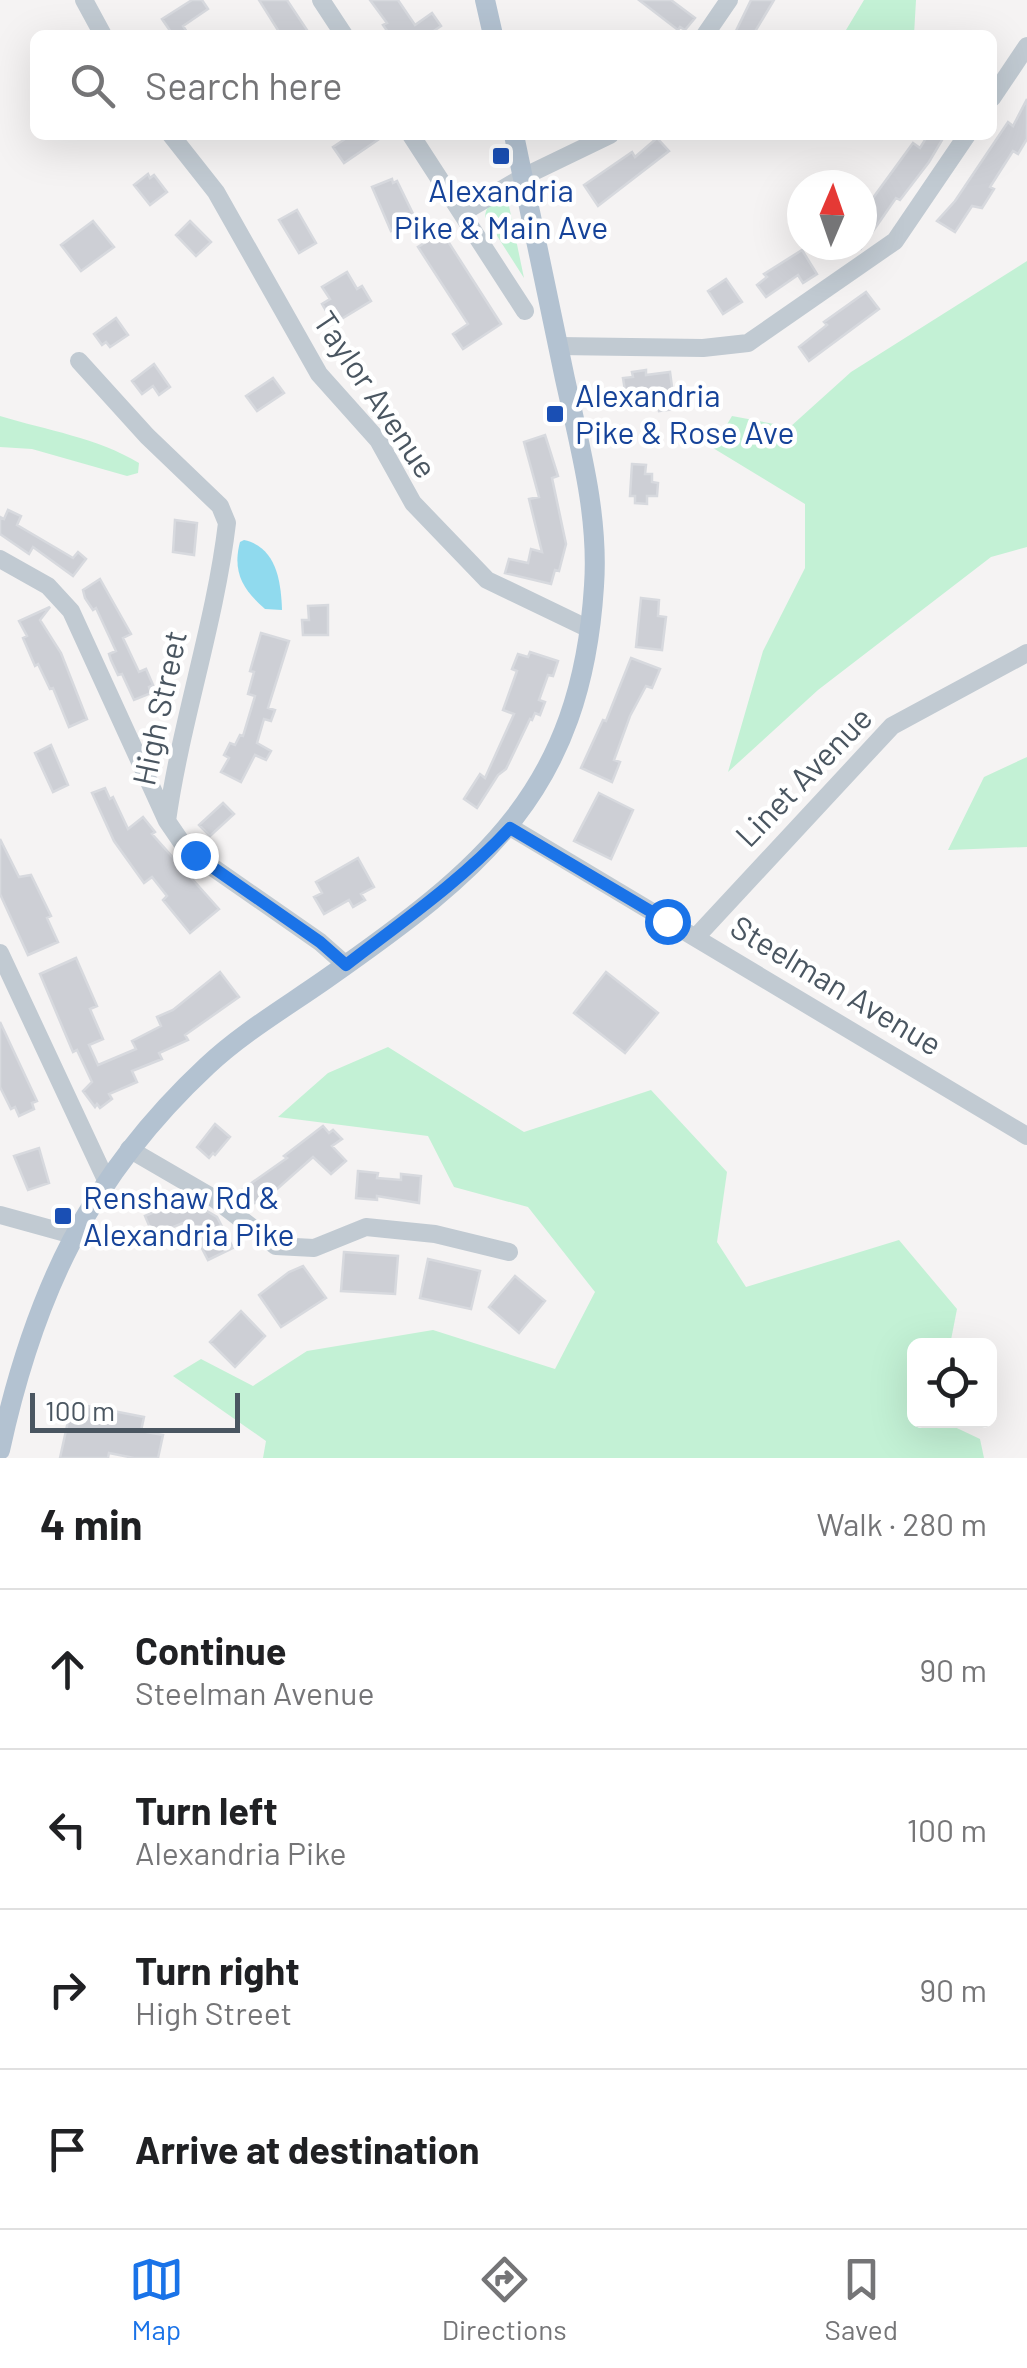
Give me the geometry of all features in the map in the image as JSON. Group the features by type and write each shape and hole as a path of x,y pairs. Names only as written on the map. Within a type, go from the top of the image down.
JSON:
{"main road":[{"path":"485,0 492,30"},
{"path":"0,1450 44,1294 73,1235 129,1149 209,1064 432,902 478,862 510,828 557,748 581,674 589,630 595,582 593,515 515,140"}],"street":[{"path":"84,0 101,30"},
{"path":"321,0 341,30"},
{"path":"708,30 728,0"},
{"path":"997,91 1027,46"},
{"name":"Taylor Avenue","path":"175,140 216,192 319,374 378,440 413,503 487,580 589,630"},
{"path":"413,140 525,311"},
{"path":"462,212 522,177 600,140"},
{"path":"558,346 704,348 748,342 896,241 964,140"},
{"name":"High Street","path":"79,361 147,436 220,506 226,523 204,653 173,778 167,821 195,855 320,942 346,965"},
{"path":"0,559 48,586 70,611 167,821"},
{"name":"Linet Avenue","path":"696,937 892,726 1027,653"},
{"name":"Steelman Avenue","path":"510,828 1027,1136"},
{"path":"0,952 106,1180"},
{"path":"129,1149 215,1198 276,1246 314,1248 366,1227 436,1234 509,1252"},
{"path":"0,1215 73,1235"}],"green space":[{"path":"864,0 916,0 914,30 846,30"},
{"path":"489,206 509,206 524,278 485,217"},
{"path":"1027,261 1027,547 991,557 818,690 728,772 763,651 805,568 805,504 713,448 732,416 790,427 851,372"},
{"path":"0,416 123,454 139,463 138,473 127,476 32,449 0,447"},
{"path":"1027,757 1027,847 948,850 984,777"},
{"path":"388,1047 524,1132 651,1090 727,1172 717,1242 746,1287 899,1240 957,1309 951,1338 907,1338 907,1428 957,1428 980,1439 984,1458 263,1458 266,1441 173,1376 201,1359 253,1386 307,1351 433,1330 555,1369 595,1292 528,1207 454,1187 428,1136 278,1117 328,1073"}],"water":[{"path":"244,540 263,550 275,566 282,610 265,609 245,587 237,562 240,542"}],"building":[{"path":"192,0 202,0 208,9 183,26 186,30 170,30 162,19"},
{"path":"259,0 287,0 307,30 278,30"},
{"path":"370,0 398,0 415,25 432,13 441,26 435,30 386,30 383,25 387,23"},
{"path":"639,0 671,0 695,18 685,30 678,30"},
{"path":"751,0 774,0 756,30 736,30"},
{"path":"1027,99 1027,139 1018,154 1013,151 990,187 994,189 982,208 972,206 955,232 937,221 1008,122 1013,126"},
{"path":"344,140 378,140 344,163 333,147"},
{"path":"655,140 669,151 598,206 584,185 632,152 635,157"},
{"path":"925,140 942,140 877,225 877,192 913,143 920,148"},
{"path":"148,174 150,178 154,175 167,192 150,205 134,185"},
{"path":"392,179 393,183 397,181 416,220 391,231 372,187"},
{"path":"297,210 316,243 299,253 279,220"},
{"path":"93,221 114,247 81,271 61,245"},
{"path":"190,221 211,242 196,256 176,235"},
{"path":"442,232 501,324 463,349 453,334 468,324 418,247"},
{"path":"787,259 808,260 817,274 803,283 798,275 766,297 757,285 767,277 764,274"},
{"path":"347,272 357,289 362,286 371,301 338,321 334,314 329,316 322,304 330,299 322,287"},
{"path":"726,279 742,302 723,314 708,291"},
{"path":"866,292 879,309 809,361 799,347 827,325 824,322"},
{"path":"116,318 128,335 110,347 106,342 102,345 94,334"},
{"path":"154,364 170,387 159,395 153,386 142,394 132,381"},
{"path":"646,370 646,375 670,372 675,409 659,411 656,395 626,397 623,378"},
{"path":"273,378 284,393 257,411 246,396"},
{"path":"545,435 558,476 552,478 566,544 551,584 505,573 509,559 528,563 531,549 542,552 529,499 539,497 524,442"},
{"path":"632,464 646,465 645,474 652,474 652,482 658,483 657,496 647,496 647,504 635,503 635,496 630,496"},
{"path":"8,510 21,516 17,525 73,558 78,552 86,559 73,576 33,547 29,554 0,534 0,517 4,519"},
{"path":"175,520 197,523 194,555 173,552"},
{"path":"100,579 131,634 123,638 139,672 146,669 153,685 149,687 151,693 134,700 111,660 109,654 116,651 96,608 93,610 85,598 83,590"},
{"path":"641,598 659,600 658,616 666,617 662,650 636,647"},
{"path":"328,605 328,635 303,635 302,620 309,620 308,606"},
{"path":"50,607 40,620 61,653 87,719 69,727 53,688 50,689 38,664 35,666 19,621"},
{"path":"261,633 289,641 268,708 275,710 271,721 264,719 257,743 271,751 266,760 255,755 241,782 221,772 229,758 224,755 230,743 235,745 243,736 255,696 248,694 254,672 250,671"},
{"path":"530,652 558,661 539,700 545,702 540,715 535,713 530,719 506,769 477,808 464,799 480,774 485,778 514,714 503,710 517,671 512,669 518,654 528,657"},
{"path":"631,658 660,669 652,688 646,686 630,716 614,760 620,762 612,782 581,768 603,720 606,721"},
{"path":"51,745 68,785 53,792 35,753"},
{"path":"105,788 128,829 143,817 155,832 152,834 219,909 190,933 163,900 167,896 152,877 144,883 114,841 92,793"},
{"path":"599,793 633,810 611,859 574,841"},
{"path":"223,803 234,814 210,836 199,825"},
{"path":"0,839 19,877 31,875 51,916 47,918 58,942 28,955 0,894"},
{"path":"358,858 374,887 361,894 365,900 353,907 349,900 324,914 314,897 322,893 316,882"},
{"path":"76,958 97,1006 90,1009 103,1039 89,1045 98,1065 136,1049 132,1041 161,1026 157,1017 173,1010 220,972 239,997 185,1035 188,1040 159,1053 162,1059 132,1071 137,1082 109,1094 112,1099 100,1108 97,1104 95,1107 83,1091 92,1082 77,1050 73,1052 40,974"},
{"path":"606,972 658,1013 625,1053 574,1013"},
{"path":"0,1022 37,1101 32,1103 34,1109 19,1116 0,1087"},
{"path":"215,1124 230,1137 209,1158 197,1147"},
{"path":"323,1126 342,1139 332,1146 346,1161 331,1174 313,1157 255,1203 243,1189"},
{"path":"39,1148 49,1183 28,1190 14,1156"},
{"path":"358,1171 401,1180 401,1174 421,1176 419,1203 377,1196 377,1200 356,1198"},
{"path":"181,1196 217,1217 233,1248 208,1260 188,1221 153,1235 145,1216 177,1202"},
{"path":"344,1252 398,1256 395,1294 341,1291"},
{"path":"428,1259 480,1271 471,1309 420,1298"},
{"path":"303,1266 326,1298 281,1327 259,1295"},
{"path":"515,1276 545,1301 519,1333 489,1307"},
{"path":"241,1311 265,1336 235,1367 210,1342"},
{"path":"72,1403 144,1417 141,1431 163,1435 158,1458 109,1453 108,1458 60,1458"}],"place":[{"name":"Alexandria Pike & Main Ave","path":"501,156"},
{"name":"Alexandria Pike & Rose Ave","path":"555,414"},
{"name":"Renshaw Rd & Alexandria Pike","path":"63,1216"}],"route":[{"path":"195,855 320,942 346,965 432,902 510,828 667,921"}]}
